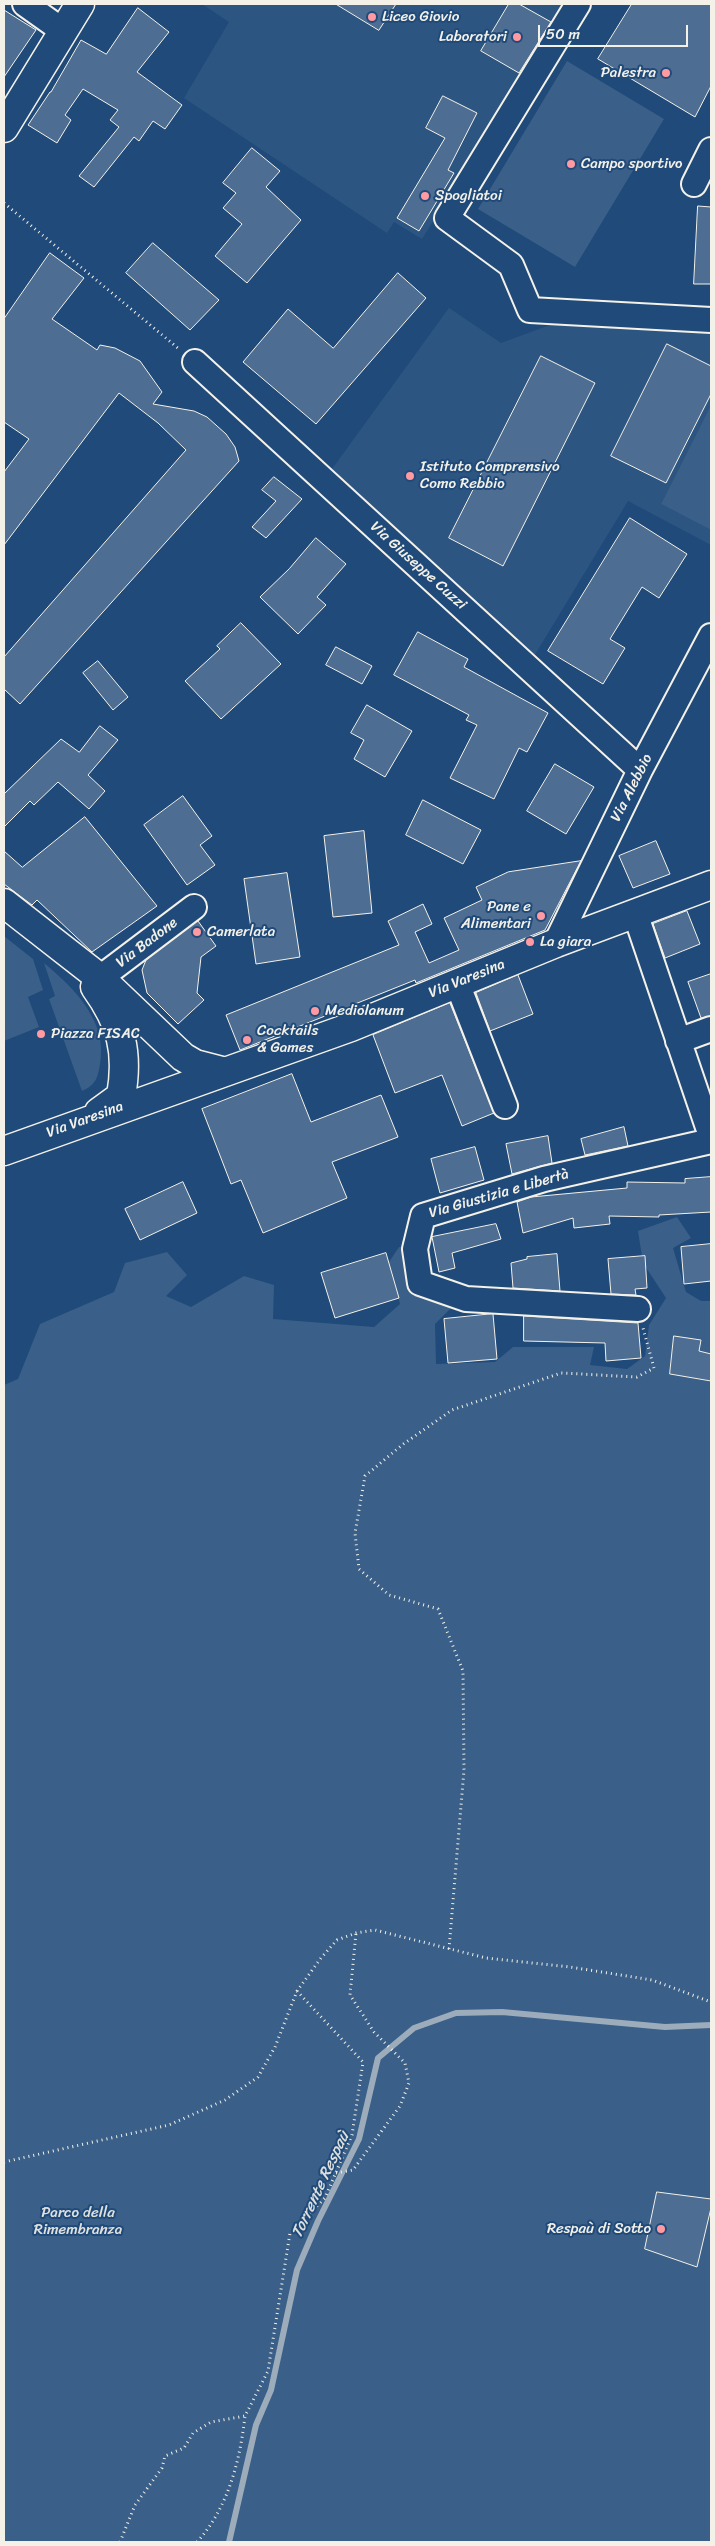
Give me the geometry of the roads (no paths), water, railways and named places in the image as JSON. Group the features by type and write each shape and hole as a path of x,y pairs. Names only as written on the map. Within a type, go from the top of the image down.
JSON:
{"main road":[{"path":"4,128 80,4"},
{"name":"Via Varesina","path":"4,1150 222,1071 351,1027 556,943 711,885"},
{"name":"Via Badone","path":"4,903 100,978 183,1056 195,1064 222,1071"},
{"name":"Via Badone","path":"74,958 106,1004 120,1032 124,1056 124,1078 121,1096"},
{"path":"87,1119 121,1096"}],"street":[{"path":"25,4 63,31"},
{"path":"578,4 447,218 510,265 530,310 711,320"},
{"path":"694,184 711,150"},
{"name":"Via Giuseppe Cuzzi","path":"195,362 640,770"},
{"name":"Via Alebbio","path":"556,943 640,770 711,636"},
{"name":"Via Badone","path":"100,978 194,907"},
{"path":"635,913 711,1136"},
{"path":"457,983 505,1106"},
{"path":"678,1041 711,1029"},
{"name":"Via Varesina","path":"4,1144 121,1096 183,1074 222,1071"},
{"name":"Via Giustizia e Libertà","path":"638,1309 466,1299 420,1284 415,1249 422,1216 544,1179 711,1141"}],"waterway":[{"name":"Torrente Respaù","path":"229,2542 256,2425 271,2390 297,2270 318,2221 359,2139 378,2058 414,2028 456,2013 502,2012 665,2027 711,2025"}],"place":[{"name":"Liceo Giovio","path":"372,17"},
{"name":"Laboratori","path":"517,37"},
{"name":"Palestra","path":"666,73"},
{"name":"Campo sportivo","path":"571,164"},
{"name":"Spogliatoi","path":"425,196"},
{"name":"Istituto Comprensivo Como Rebbio","path":"410,476"},
{"name":"Pane e Alimentari","path":"541,916"},
{"name":"Camerlata","path":"197,932"},
{"name":"La giara","path":"530,942"},
{"name":"Mediolanum","path":"315,1011"},
{"name":"Piazza FISAC","path":"41,1034"},
{"name":"Cocktails & Games","path":"247,1040"},
{"name":"Respaù di Sotto","path":"661,2229"}],"park label":[{"name":"Parco della Rimembranza","path":"78,2222"}]}
